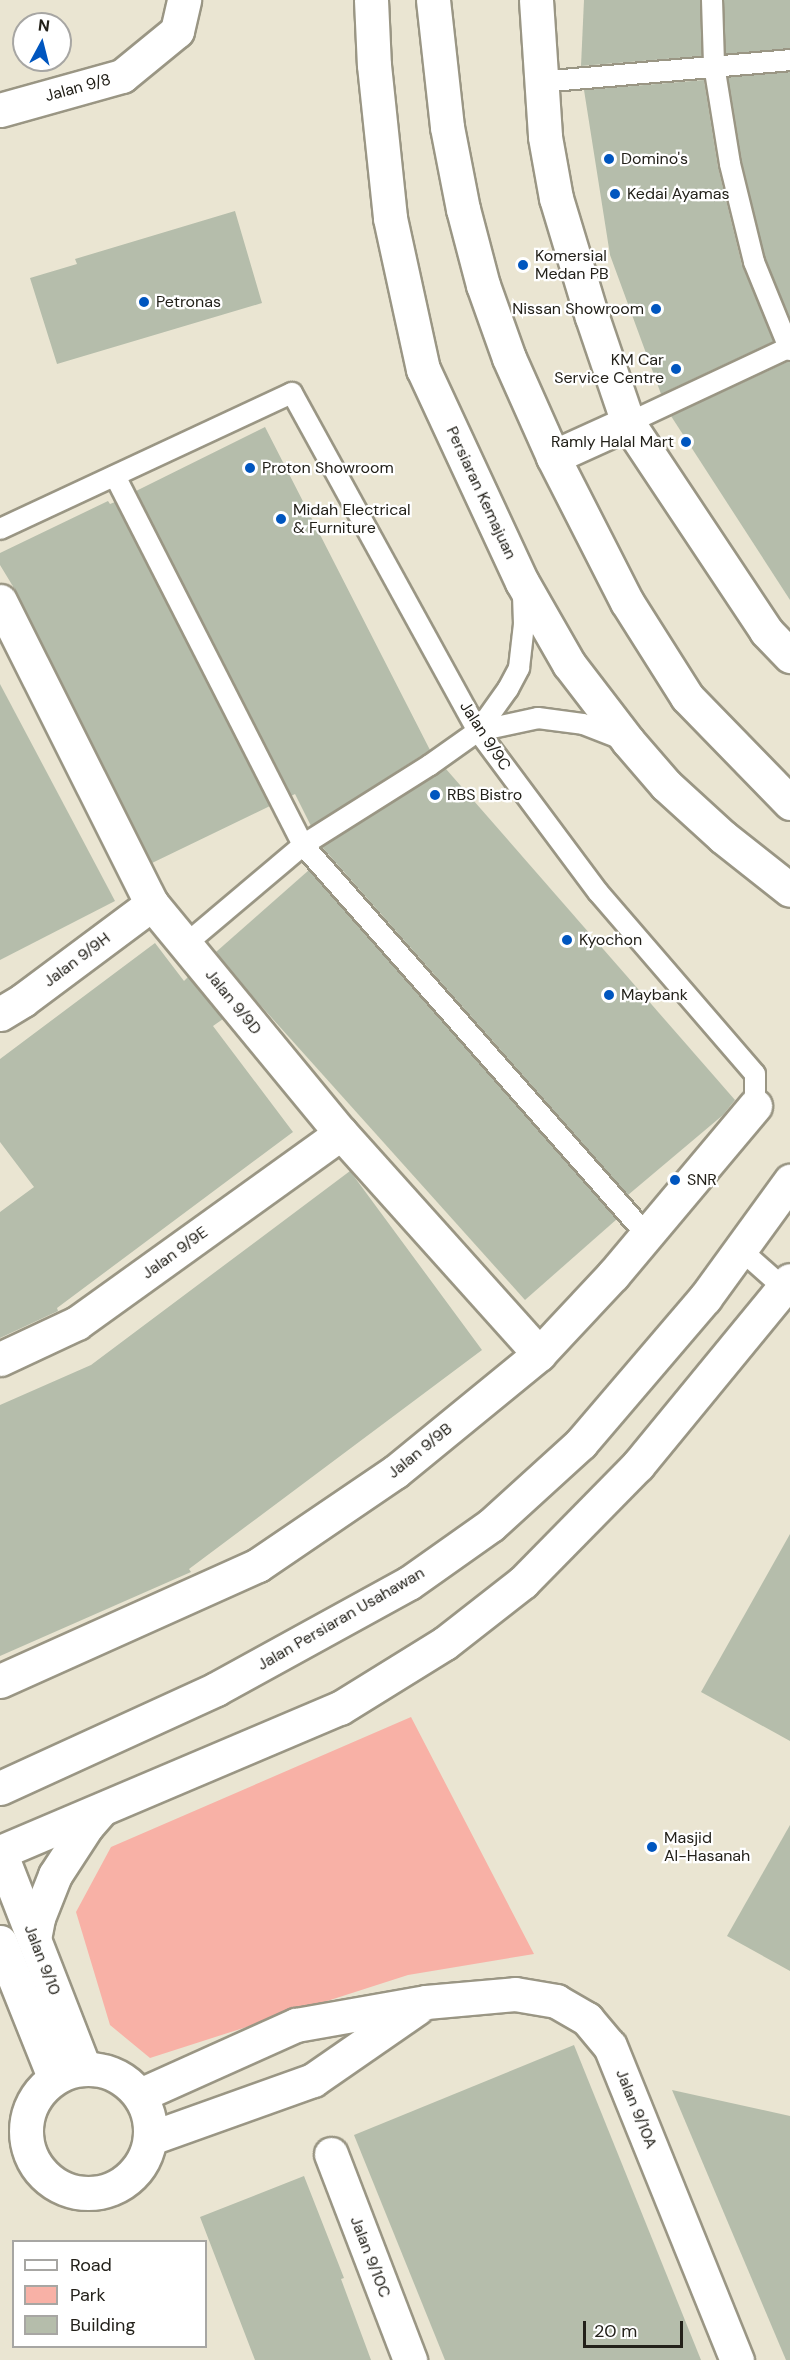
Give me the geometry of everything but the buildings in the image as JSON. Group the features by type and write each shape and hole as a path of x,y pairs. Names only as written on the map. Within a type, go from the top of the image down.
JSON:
{"street":[{"name":"Persiaran Kemajuan","path":"371,0 374,64 390,218 423,369 522,582 569,664 628,741 666,785 723,837 790,890"},
{"path":"434,0 447,127 463,208 483,285 509,358 553,457 627,602 687,698 790,803"},
{"path":"536,0 545,137 556,198 592,317 628,423 766,631 790,656"},
{"name":"Jalan 9/8","path":"0,110 122,76 180,15"},
{"path":"553,457 628,423"},
{"name":"Jalan 9/9D","path":"0,601 152,904 341,1133 539,1354"},
{"name":"Jalan 9/9H","path":"0,1014 23,1000 152,904"},
{"name":"Jalan 9/9B","path":"0,1681 258,1565 395,1472 539,1354 613,1275 755,1106"},
{"name":"Jalan 9/9E","path":"0,1359 77,1323 341,1133"},
{"name":"Jalan Persiaran Usahawan","path":"9,1782 216,1689 409,1583 491,1525 581,1443 705,1298 790,1181"},
{"path":"0,1852 339,1708 445,1643 524,1582 638,1465 787,1284"},
{"path":"34,1939 38,1918 55,1875 87,1826 102,1809"},
{"name":"Jalan 9/10","path":"0,1852 34,1939 69,2073"},
{"name":"Jalan 9/10","path":"1,1946 69,2073"},
{"name":"Jalan 9/10A","path":"140,2095 296,2025 426,2002 515,1994 556,2001 587,2019 610,2046 737,2360"},
{"name":"Jalan 9/10A","path":"151,2138 313,2080 426,2002"},
{"path":"95,2068 118,2075 140,2095 150,2115 151,2138 142,2163 128,2180 110,2190 92,2194 68,2190 51,2182 38,2169 27,2148 26,2121 35,2097 69,2073 95,2068"},
{"name":"Jalan 9/10C","path":"331,2154 410,2360"}],"lane":[{"path":"628,423 790,348 754,262 730,164 714,65 712,0"},
{"path":"540,82 790,60"},
{"name":"Jalan 9/9C","path":"115,476 292,393 478,731 598,892 755,1074 755,1106"},
{"path":"0,529 115,476 303,845 646,1234"},
{"path":"186,944 303,845 430,765 478,731 508,689 519,668 524,624 522,582"},
{"path":"478,731 538,718 583,724 628,741"},
{"path":"741,1250 787,1284"}],"green space":[{"path":"411,1717 534,1954 408,1975 150,2058 110,2025 76,1912 111,1847"}],"place":[{"name":"Domino's","path":"609,159"},
{"name":"Kedai Ayamas","path":"615,194"},
{"name":"Komersial Medan PB","path":"523,265"},
{"name":"Petronas","path":"144,302"},
{"name":"Nissan Showroom","path":"656,309"},
{"name":"KM Car Service Centre","path":"676,369"},
{"name":"Ramly Halal Mart","path":"686,442"},
{"name":"Proton Showroom","path":"250,468"},
{"name":"Midah Electrical & Furniture","path":"281,519"},
{"name":"RBS Bistro","path":"435,795"},
{"name":"Kyochon","path":"567,940"},
{"name":"Maybank","path":"609,995"},
{"name":"SNR","path":"675,1180"},
{"name":"Masjid Al-Hasanah","path":"652,1847"}]}
